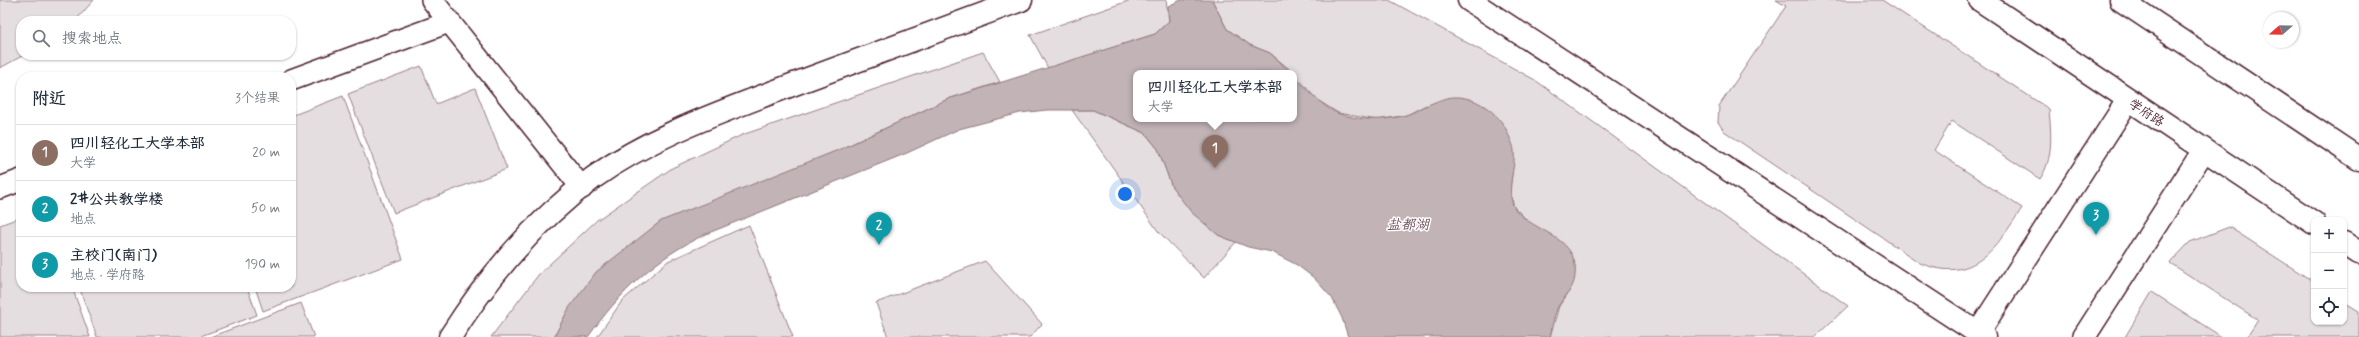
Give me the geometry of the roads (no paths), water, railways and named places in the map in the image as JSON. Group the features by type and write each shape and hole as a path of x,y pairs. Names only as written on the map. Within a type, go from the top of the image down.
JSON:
{"street":[{"path":"450,337 497,270 543,221 582,188 645,146 698,120 1021,0"},
{"path":"1469,0 1981,335 2128,100"},
{"name":"学府路","path":"1980,0 2311,221"},
{"path":"2121,0 2359,159"},
{"path":"2084,337 2204,150"},
{"path":"2347,245 2359,253"}],"lane":[{"path":"432,0 582,188"},
{"path":"296,78 449,22"},
{"path":"0,188 16,182"}],"water":[{"name":"盐都湖","path":"1181,0 1212,0 1227,29 1250,45 1270,53 1289,70 1133,70 1133,122 1297,122 1297,79 1325,106 1337,113 1353,118 1381,119 1398,117 1409,114 1422,107 1441,100 1454,97 1462,97 1478,102 1492,112 1503,124 1514,149 1514,165 1510,191 1513,205 1519,214 1528,221 1561,241 1569,250 1575,262 1574,280 1571,288 1557,309 1550,337 1348,337 1342,318 1332,298 1314,278 1297,265 1272,252 1248,247 1218,235 1191,212 1172,187 1158,149 1145,133 1093,110 1047,110 1020,113 959,129 907,153 706,234 671,254 640,277 600,320 588,337 554,337 569,308 596,272 661,221 843,148 948,99 1155,34 1169,21 1168,6"}],"place":[{"name":"四川轻化工大学本部","path":"1215,168"},
{"name":"主校门(南门)","path":"2096,235"},
{"name":"2#公共教学楼","path":"879,245"}]}
